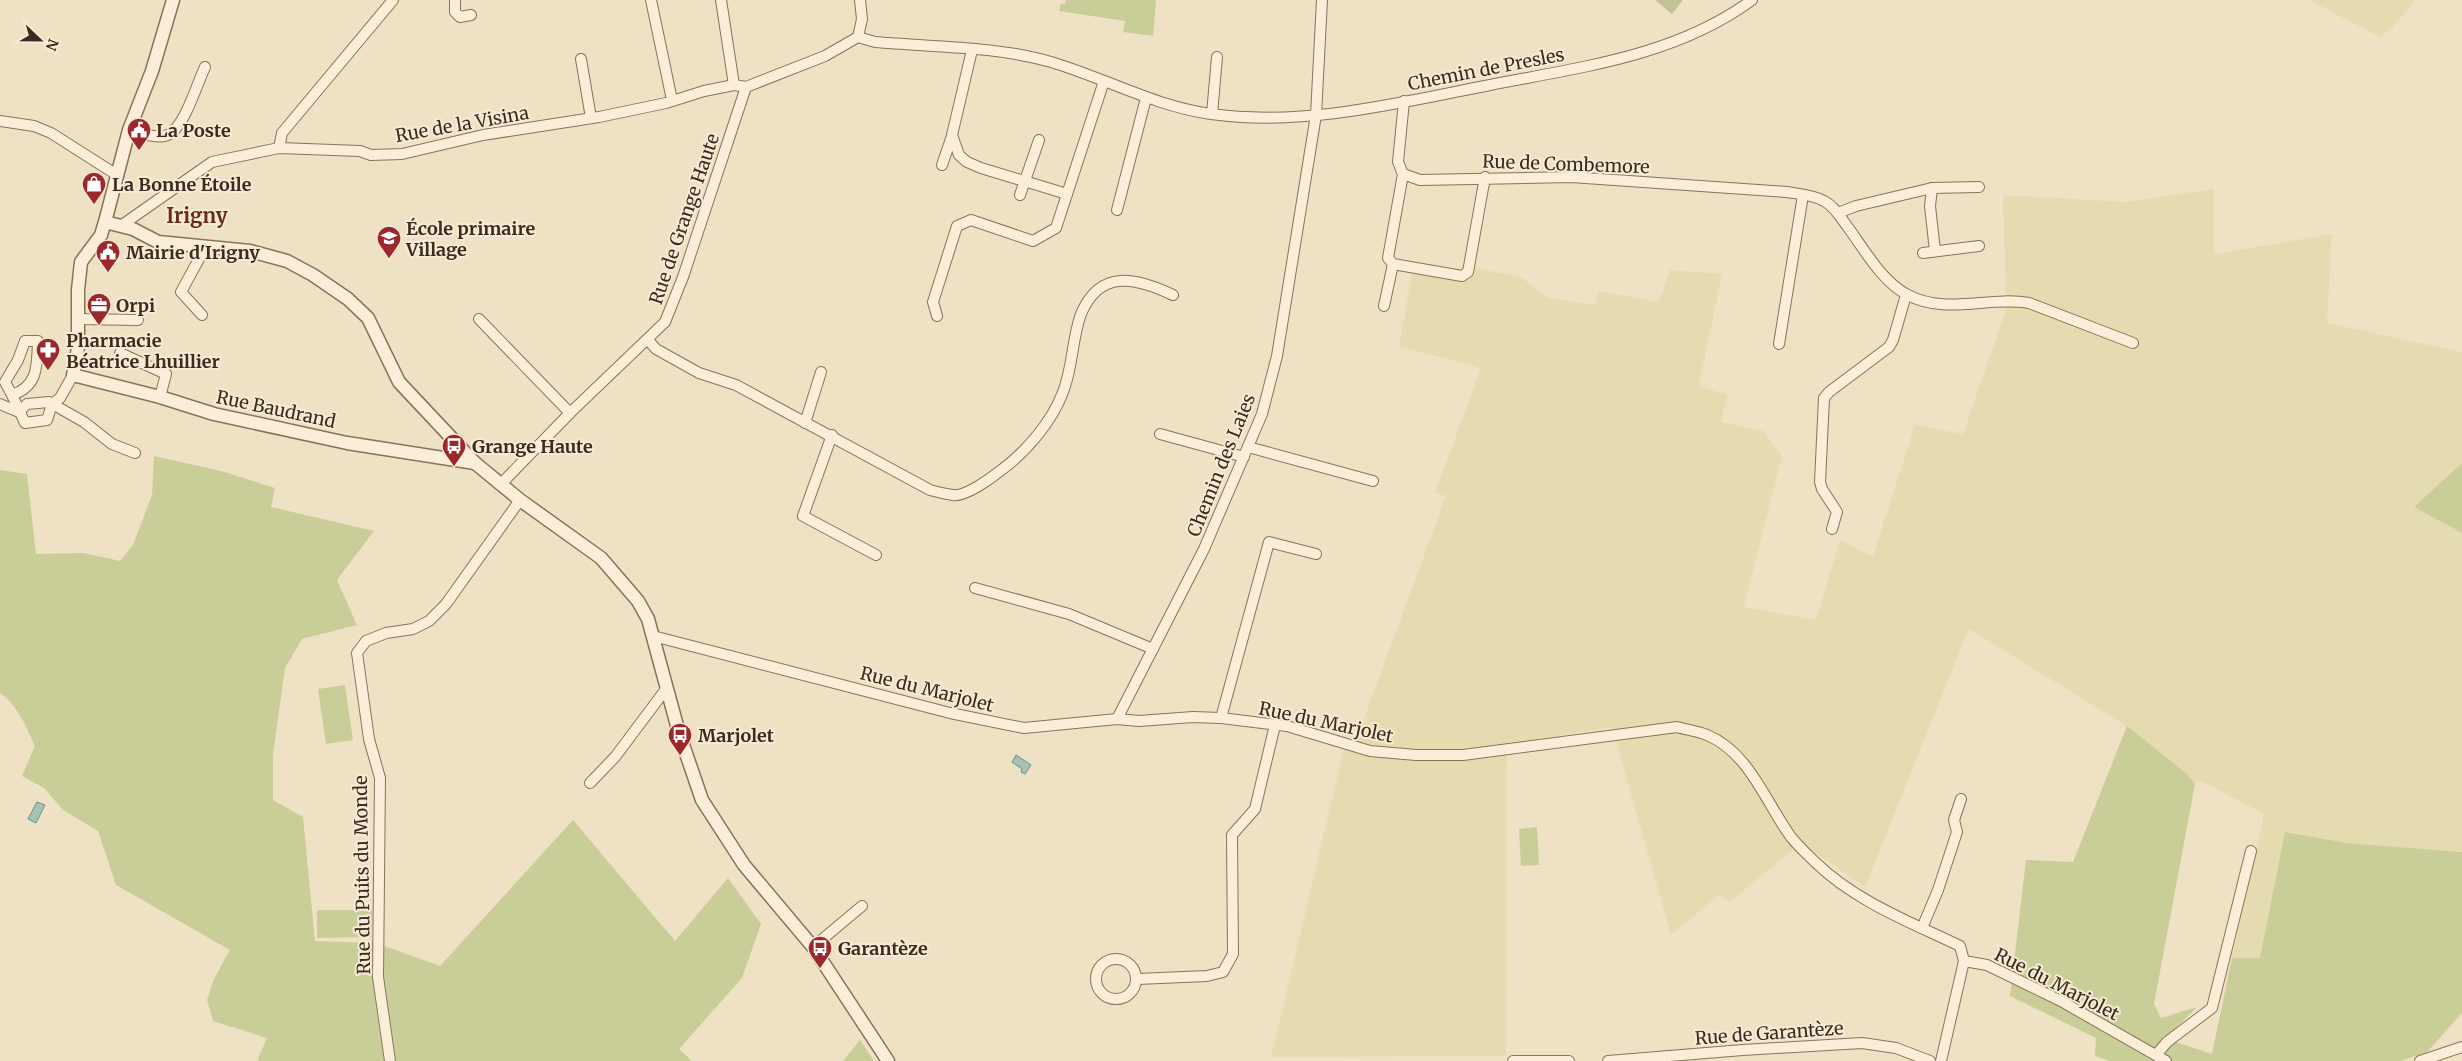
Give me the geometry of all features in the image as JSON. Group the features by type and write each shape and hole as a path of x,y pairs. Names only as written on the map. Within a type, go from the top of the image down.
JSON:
{"street":[{"path":"12,395 26,390 33,380 38,357 38,341 25,340 18,360 5,382 25,423 47,420 52,404 60,398 73,375 78,348 78,290 82,262 101,234 128,130 152,71 172,0"},
{"path":"279,148 282,133 393,0"},
{"path":"455,0 455,12 460,16 471,15"},
{"path":"651,0 672,100"},
{"path":"721,0 734,85"},
{"path":"746,87 825,56 858,37 862,19 860,0"},
{"name":"Chemin des Laies","path":"1116,719 1204,549 1262,414 1277,356 1316,115 1322,0"},
{"name":"Chemin de Presles","path":"858,37 875,42 1026,56 1052,62 1183,110 1273,119 1316,115 1404,101 1639,55 1698,32 1727,18 1752,0"},
{"path":"942,165 952,135 972,50"},
{"path":"1212,114 1218,57"},
{"path":"581,58 592,118"},
{"path":"128,130 141,134 164,136 171,134 189,108 205,67"},
{"path":"937,316 933,302 957,226 970,220 1033,241 1056,228 1104,81"},
{"name":"Rue de la Visina","path":"122,225 212,162 279,148 360,150 371,155 402,154 483,135 592,118 666,103 734,85 746,87"},
{"name":"Rue de Grange Haute","path":"500,485 570,413 665,322 683,277 746,87"},
{"path":"1116,210 1146,98"},
{"path":"1404,101 1398,162 1403,174 1388,258 1393,264 1462,276 1468,272 1485,177"},
{"path":"0,121 34,126 57,137 117,175"},
{"path":"952,135 959,155 967,162 1067,194"},
{"path":"1020,195 1038,140"},
{"name":"Rue de Combemore","path":"1403,174 1420,180 1485,177 1570,177 1787,192 1803,195 1824,201 1838,213 1888,279 1906,295 1924,302 1943,305 2012,300 2029,303 2133,343"},
{"path":"1932,188 1930,206 1935,251"},
{"path":"1838,213 1856,206 1932,188 1980,188"},
{"path":"1780,344 1803,195"},
{"path":"105,222 122,225 158,242 250,250 287,261 313,275 348,299 368,318 400,382 475,463 500,485 601,558 638,602 648,619 654,636 666,689 702,800 744,865 813,947 888,1061"},
{"path":"202,315 181,292 206,246"},
{"path":"1923,252 1979,246"},
{"path":"1384,306 1393,264"},
{"path":"648,340 656,349 699,373 736,385 805,423 832,435 930,490 955,496 984,483 1020,457 1043,427 1063,392 1082,313 1099,286 1121,278 1155,286 1173,295"},
{"path":"1832,529 1837,512 1822,489 1820,482 1824,398 1829,392 1889,347 1893,340 1906,295"},
{"path":"77,319 138,320"},
{"path":"479,320 570,413"},
{"path":"120,354 166,374 160,397"},
{"path":"805,423 822,372"},
{"name":"Rue Baudrand","path":"73,375 160,397 214,414 347,443 475,463"},
{"path":"18,412 27,404 49,402 84,422 112,444 135,453"},
{"path":"0,404 18,412"},
{"path":"1160,434 1373,481"},
{"path":"832,435 803,516 876,555"},
{"path":"434,458 451,439"},
{"name":"Rue du Puits du Monde","path":"390,1061 378,977 380,778 370,739 357,653 366,641 386,633 413,629 428,622 446,604 520,500"},
{"path":"1221,718 1268,542 1316,554"},
{"path":"975,588 1069,614 1153,649"},
{"name":"Rue du Marjolet","path":"654,636 950,713 1017,727 1033,728 1116,719 1139,721 1193,717 1221,718 1275,725 1370,751 1416,755 1463,754 1678,727 1708,735 1730,750 1749,772 1792,837 1815,863 1876,906 1960,946 1964,961 1987,965 2052,997 2166,1061"},
{"path":"590,783 615,757 666,689"},
{"path":"1137,978 1207,976 1223,972 1233,954 1232,835 1256,808 1275,725"},
{"path":"1922,928 1938,890 1957,832 1954,820 1961,799"},
{"path":"2156,1055 2167,1042 2212,1008 2250,851"},
{"path":"813,947 862,906"},
{"path":"1112,959 1119,959 1131,965 1137,978 1132,992 1127,996 1115,999 1104,995 1100,991 1096,979 1102,964 1112,959"},
{"path":"1941,1061 1964,961"},
{"name":"Rue de Garantèze","path":"1608,1061 1862,1043 1896,1048 1930,1061"},
{"path":"2420,1061 2462,1047"},
{"path":"1513,1061 1568,1061"}],"shaded area":[{"path":"2309,0 2415,0 2391,29 2380,37"},
{"path":"2214,189 2214,254 2332,234 2327,323 2462,352 2462,463 2414,507 2462,533 2462,852 2347,843 2286,832 2260,958 2232,958 2264,814 2200,780 2195,784 2186,773 2127,726 1969,629 1865,887 1801,843 1730,902 1719,895 1671,935 1612,727 1507,744 1506,1056 1271,1057 1344,749 1352,751 1446,496 1435,493 1481,368 1399,346 1413,270 1470,280 1473,267 1522,278 1548,298 1595,305 1598,291 1659,302 1670,270 1722,274 1699,386 1727,395 1721,422 1763,431 1782,456 1744,607 1816,620 1840,540 1873,557 1915,425 1963,434 2006,310 2003,195 2124,202"}],"green space":[{"path":"1066,0 1156,0 1153,36 1123,32 1125,21 1059,11 1061,4 1065,4"},
{"path":"1655,0 1683,0 1672,14"},
{"path":"154,456 221,471 275,488 271,507 374,531 337,580 357,625 302,639 285,668 273,754 273,800 303,817 315,941 373,943 373,979 379,1004 377,1013 384,1061 257,1061 267,1038 213,1021 207,1000 214,979 230,950 116,885 98,831 63,810 44,788 22,776 35,746 17,710 0,693 0,470 27,474 36,554 84,553 120,561 133,545 152,495"},
{"path":"2462,463 2462,533 2414,507"},
{"path":"345,685 353,740 326,744 318,689"},
{"path":"2127,726 2186,773 2195,784 2154,1004 2161,1018 2197,1007 2170,1034 2176,1042 2212,1054 2232,958 2260,958 2285,832 2347,843 2462,852 2462,1013 2427,1052 2401,1061 2110,1061 2095,1056 2096,1038 2010,996 2026,860 2073,862"},
{"path":"573,820 675,941 728,878 761,924 742,978 679,1049 692,1061 394,1061 381,977 382,945 440,966"},
{"path":"1537,827 1539,865 1521,866 1519,829"},
{"path":"317,910 372,910 372,937 317,938"},
{"path":"860,1040 874,1061 843,1061"}],"water":[{"path":"1016,755 1031,765 1025,774 1021,772 1022,769 1012,762"},
{"path":"37,802 45,805 36,823 28,819"}],"place":[{"name":"La Poste","path":"139,151"},
{"name":"La Bonne Étoile","path":"94,205"},
{"name":"École primaire Village","path":"389,259"},
{"name":"Mairie d'Irigny","path":"108,273"},
{"name":"Orpi","path":"99,326"},
{"name":"Pharmacie Béatrice Lhuillier","path":"48,371"},
{"name":"Grange Haute","path":"454,467"},
{"name":"Marjolet","path":"680,756"},
{"name":"Garantèze","path":"820,969"}],"district":[{"name":"Irigny","path":"197,215"}]}
